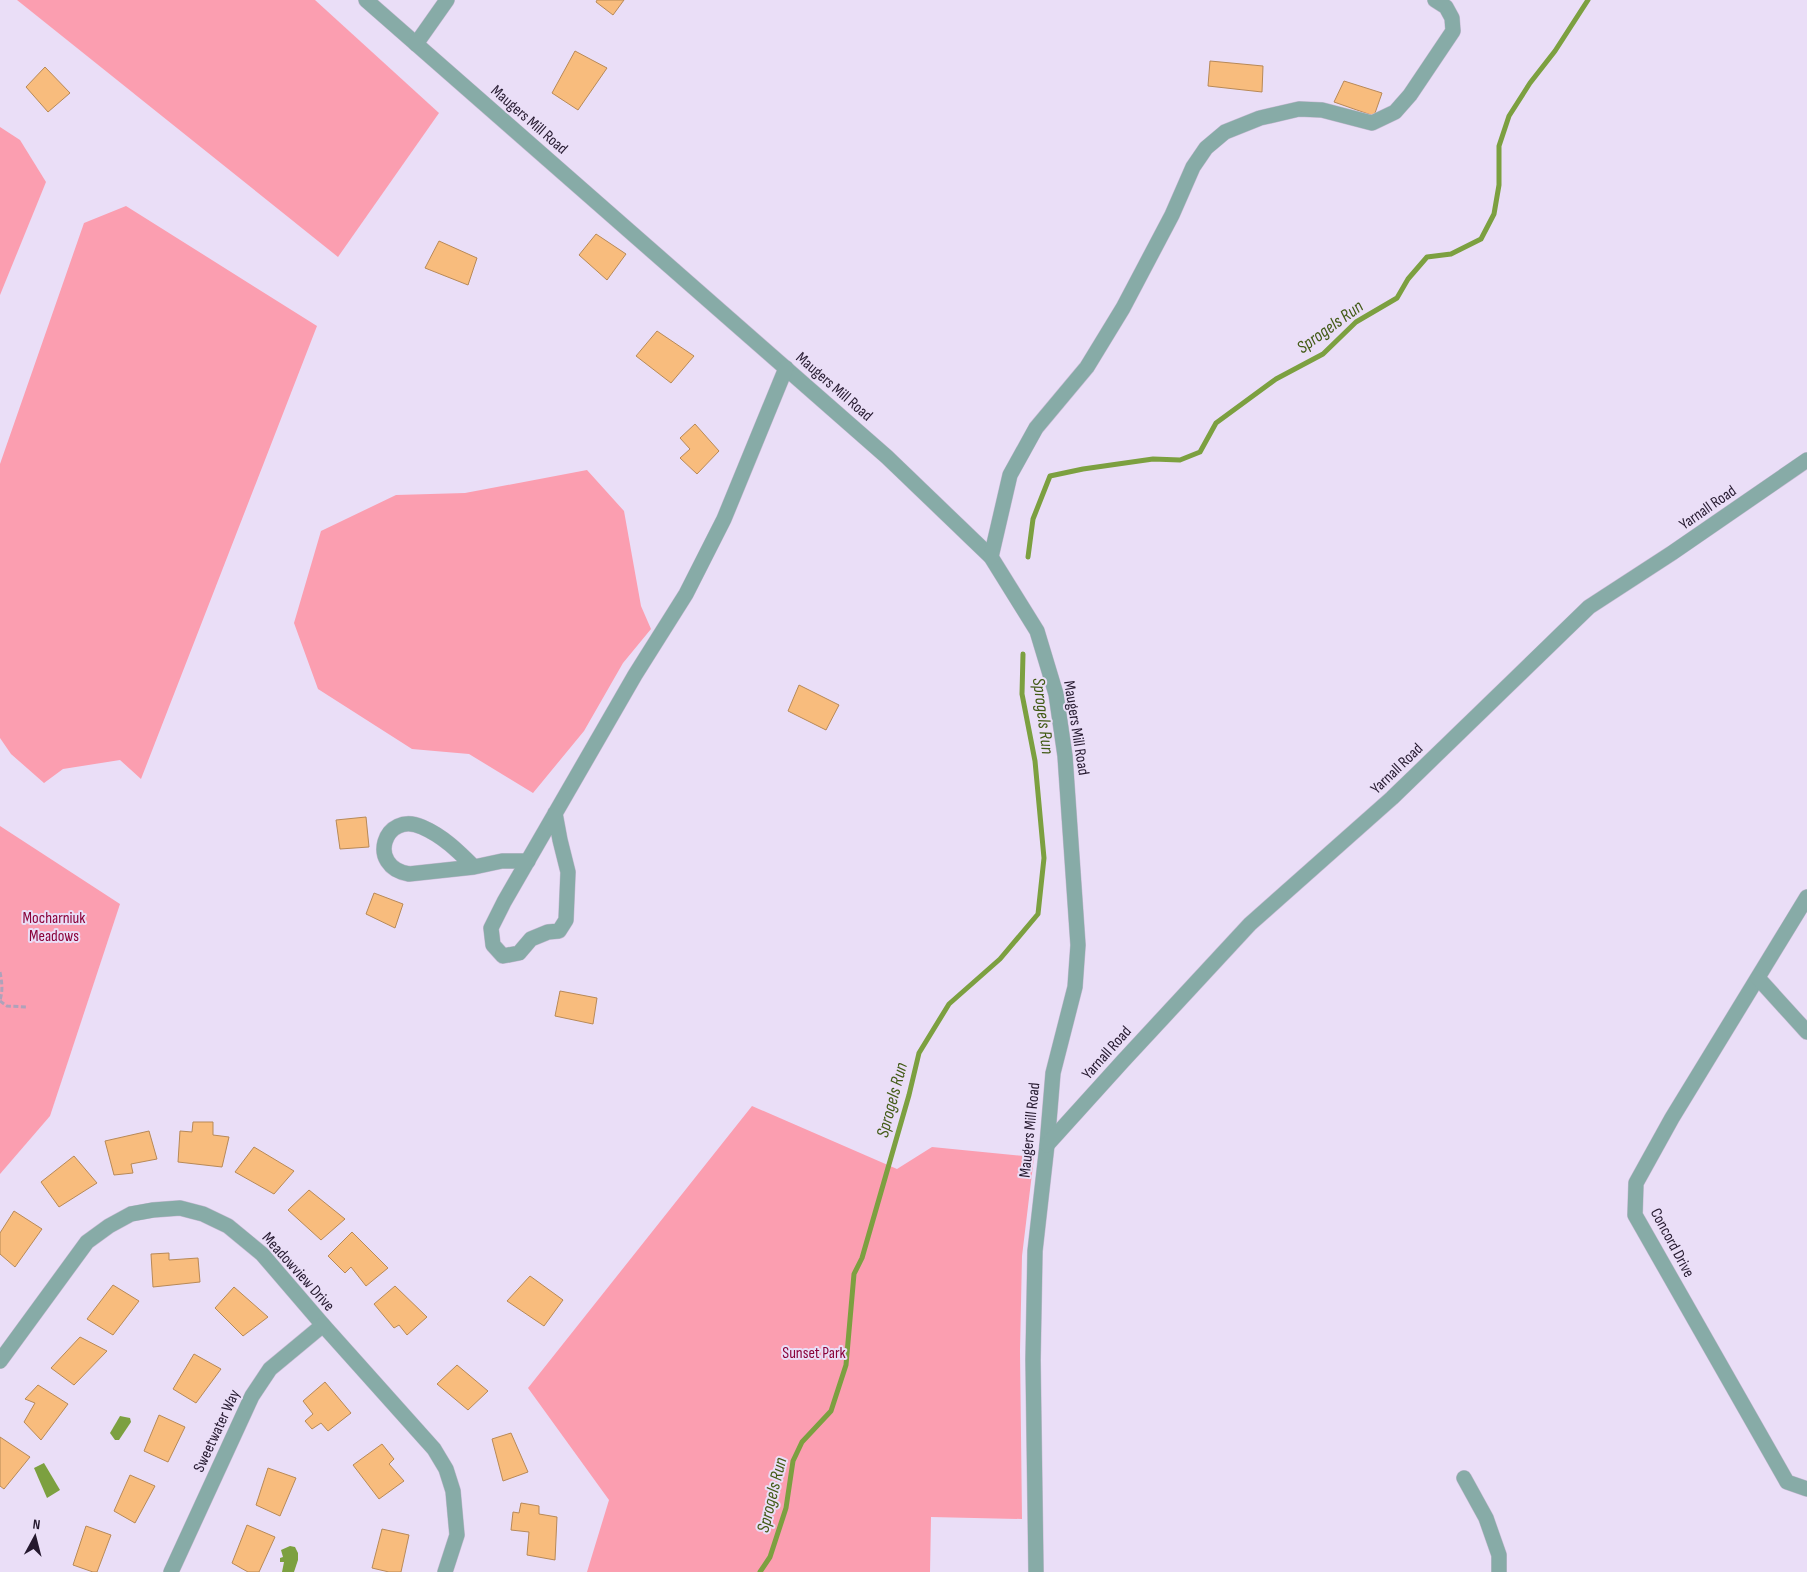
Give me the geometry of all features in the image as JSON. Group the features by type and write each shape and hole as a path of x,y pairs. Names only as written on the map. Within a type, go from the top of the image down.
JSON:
{"street":[{"name":"Maugers Mill Road","path":"366,0 887,457 992,557 1036,631 1056,694 1066,756 1078,945 1075,987 1053,1073 1047,1145 1034,1251 1033,1360 1036,1572"},
{"path":"416,44 447,0"},
{"path":"992,557 1010,475 1036,428 1087,367 1152,254 1193,167 1206,148 1225,132 1260,118 1298,109 1322,110 1372,123 1395,112 1410,95 1453,31 1452,18 1446,7 1435,0"},
{"path":"556,814 568,872 566,920 559,931 548,932 531,939 519,953 503,956 493,945 491,928 504,902 635,675 686,594 724,519 786,368"},
{"name":"Yarnall Road","path":"1047,1145 1122,1061 1250,924 1392,798 1589,607 1672,553 1807,460"},
{"path":"474,867 448,841 421,826 406,823 399,826 388,833 384,844 385,856 390,866 400,872 409,874 474,867 502,861 528,861"},
{"name":"Concord Drive","path":"1807,897 1672,1118 1636,1184 1634,1215 1787,1482 1807,1489"},
{"path":"1758,978 1807,1032"},
{"name":"Meadowview Drive","path":"0,1361 87,1242 108,1226 131,1214 153,1210 180,1208 203,1214 228,1226 262,1254 434,1449 446,1469 453,1492 457,1535 445,1572"},
{"name":"Sweetwater Way","path":"171,1572 252,1396 270,1369 323,1325"},
{"path":"1464,1478 1486,1518 1499,1555 1499,1572"}],"path":[{"path":"0,972 2,983 0,1000 7,1006 28,1007"}],"green space":[{"path":"17,0 315,0 439,113 338,257"},
{"path":"0,127 20,140 46,182 0,295"},
{"path":"126,206 317,326 141,779 120,760 63,769 44,783 11,754 0,738 0,464 84,223"},
{"path":"587,470 624,511 641,606 651,629 623,663 584,731 533,793 469,754 412,749 318,689 294,623 321,531 396,495 465,493"},
{"name":"Mocharniuk Meadows","path":"0,826 120,904 50,1116 0,1174"},
{"name":"Sunset Park","path":"752,1106 897,1169 932,1147 1034,1157 1022,1256 1020,1351 1022,1519 931,1517 930,1572 587,1572 609,1500 528,1388"}],"shaded area":[{"path":"120,1416 130,1418 131,1422 119,1440 115,1440 110,1433"},
{"path":"44,1463 60,1490 47,1498 34,1468"},
{"path":"290,1546 295,1547 298,1553 298,1560 294,1572 282,1572 284,1562 280,1562 280,1558 283,1557 281,1550"}],"building":[{"path":"597,0 624,0 613,15 596,2"},
{"path":"575,51 607,68 578,110 552,93"},
{"path":"1210,61 1263,66 1262,92 1208,86"},
{"path":"45,67 70,93 48,112 26,87"},
{"path":"1344,81 1382,93 1374,116 1334,102"},
{"path":"596,234 626,254 607,280 579,255"},
{"path":"439,241 477,258 468,285 425,268"},
{"path":"657,331 694,356 671,383 636,356"},
{"path":"695,424 719,451 697,474 680,458 690,449 680,438"},
{"path":"799,685 839,705 826,730 788,711"},
{"path":"366,817 369,847 340,849 336,820"},
{"path":"374,893 403,904 395,928 366,914"},
{"path":"560,991 597,998 593,1024 555,1016"},
{"path":"193,1122 213,1122 213,1135 229,1137 222,1167 178,1162 180,1131 192,1132"},
{"path":"149,1131 157,1159 131,1164 133,1173 114,1175 105,1141"},
{"path":"254,1147 294,1171 274,1194 235,1172"},
{"path":"74,1156 97,1183 59,1207 41,1182"},
{"path":"309,1190 345,1219 321,1240 288,1210"},
{"path":"14,1211 42,1229 15,1267 0,1254 0,1233"},
{"path":"352,1232 388,1268 366,1286 351,1267 345,1273 328,1256"},
{"path":"169,1253 169,1260 198,1258 200,1282 153,1287 151,1254"},
{"path":"530,1276 563,1300 544,1326 507,1301"},
{"path":"113,1285 139,1301 113,1335 87,1319"},
{"path":"395,1286 427,1317 407,1335 399,1325 394,1328 374,1304"},
{"path":"234,1287 268,1317 243,1336 215,1308"},
{"path":"80,1337 107,1351 74,1385 51,1368"},
{"path":"194,1354 221,1369 196,1403 173,1389"},
{"path":"457,1365 488,1391 468,1410 437,1384"},
{"path":"325,1382 351,1413 328,1431 321,1423 312,1429 305,1421 313,1414 303,1401"},
{"path":"38,1385 68,1404 41,1440 24,1422 35,1403 25,1399"},
{"path":"159,1415 185,1427 168,1462 144,1451"},
{"path":"511,1433 528,1472 503,1481 492,1439"},
{"path":"0,1437 30,1457 4,1489 0,1486"},
{"path":"382,1444 394,1459 389,1464 404,1481 379,1499 353,1465"},
{"path":"268,1468 296,1478 280,1516 256,1505"},
{"path":"130,1475 155,1486 135,1523 114,1511"},
{"path":"521,1503 539,1506 539,1514 557,1517 555,1560 527,1555 529,1532 511,1530 513,1512 519,1513"},
{"path":"247,1525 275,1537 259,1572 248,1572 232,1563"},
{"path":"86,1526 111,1535 97,1572 73,1565"},
{"path":"382,1529 409,1535 401,1572 389,1572 372,1568"}],"waterway":[{"name":"Sprogels Run","path":"1028,557 1033,519 1050,476 1083,469 1153,459 1180,460 1200,452 1216,423 1276,379 1323,354 1356,322 1397,298 1408,279 1427,257 1451,254 1481,239 1494,214 1499,185 1499,146 1509,116 1588,0"},
{"name":"Sprogels Run","path":"760,1572 770,1557 786,1508 793,1461 802,1442 831,1411 846,1365 854,1274 862,1258 909,1095 919,1053 949,1004 1000,959 1038,914 1044,858 1035,761 1022,694 1023,654"}]}
